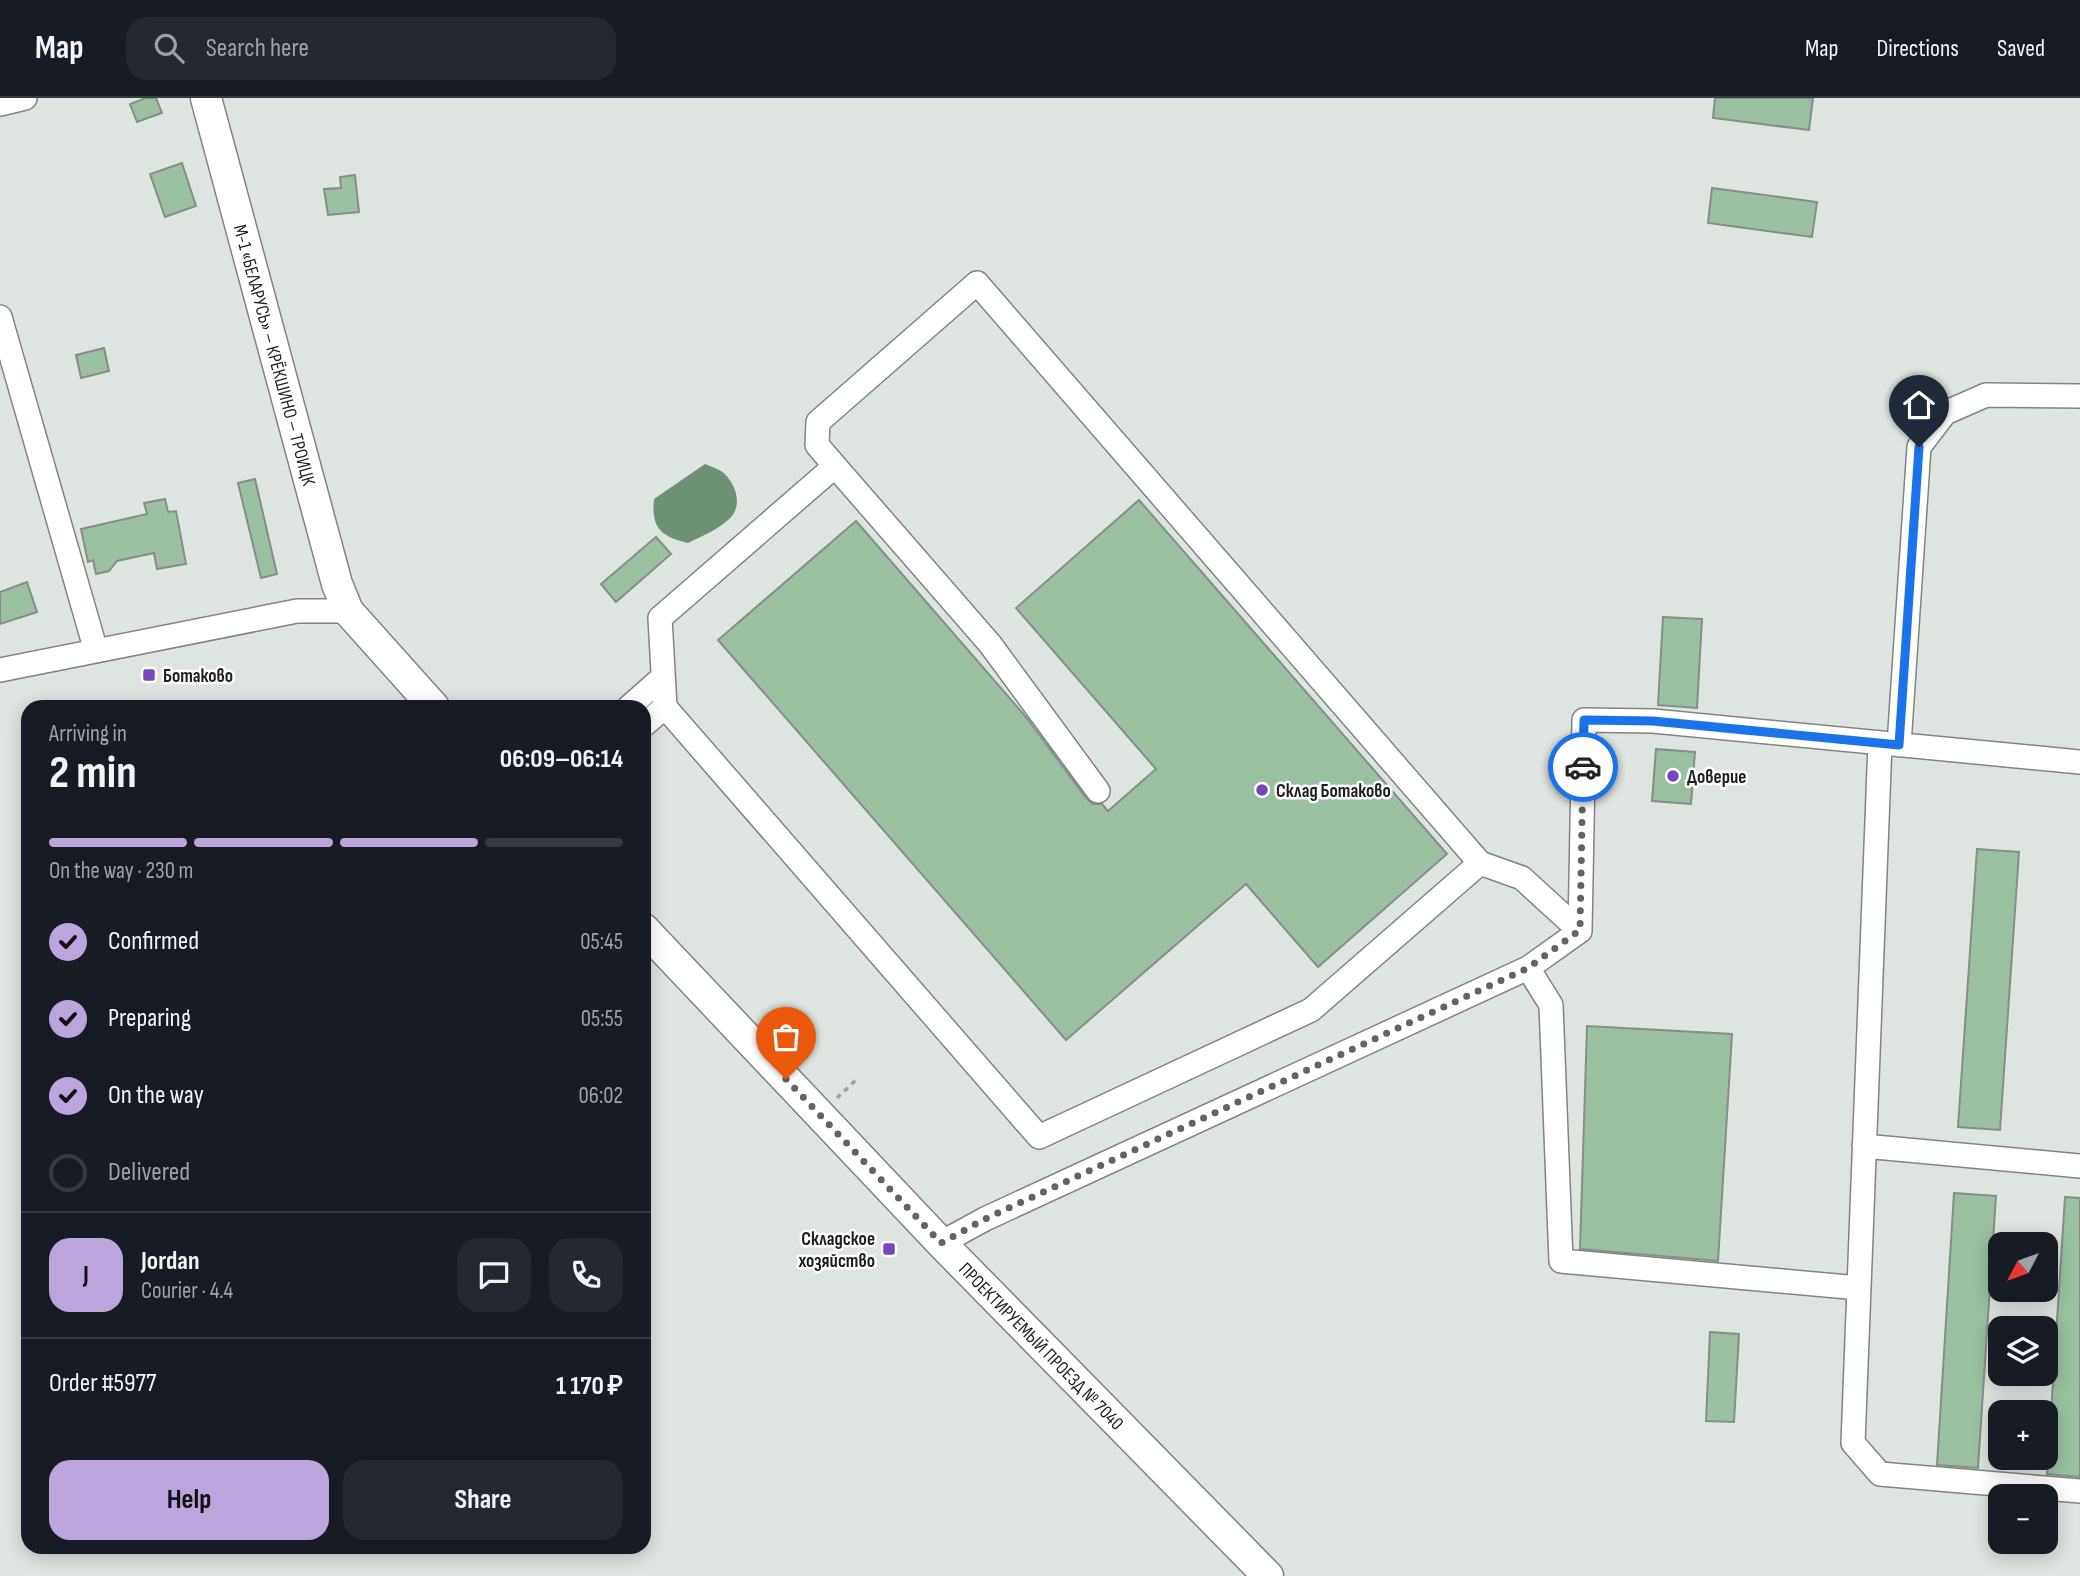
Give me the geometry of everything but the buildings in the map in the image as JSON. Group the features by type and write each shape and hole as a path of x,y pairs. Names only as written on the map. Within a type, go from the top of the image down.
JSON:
{"main road":[{"name":"М-1 «БЕЛАРУСЬ» – КРЁКШИНО – ТРОИЦК","path":"206,98 331,565 348,611"},
{"path":"348,611 428,700"},
{"name":"ПРОЕКТИРУЕМЫЙ ПРОЕЗД № 7040","path":"651,936 941,1243 1268,1576"}],"street":[{"path":"0,104 25,98"},
{"path":"1098,791 990,644 817,445 818,422 977,284 1480,863 1522,878 1580,930"},
{"path":"0,317 96,651"},
{"path":"2080,396 1986,395 1945,413 1919,447 1889,744 1864,1146 1853,1443 1880,1474 2080,1491"},
{"path":"835,466 660,618 665,707 1039,1137 1311,1010 1480,863"},
{"path":"0,670 297,611 348,611"},
{"path":"637,700 663,677"},
{"path":"651,719 665,707"},
{"path":"1580,930 1584,720 1653,721 2080,762"},
{"path":"941,1243 985,1219 1528,968 1580,930"},
{"path":"1528,968 1550,1005 1561,1261 1859,1288"},
{"path":"1864,1146 2080,1166"}],"path":[{"path":"835,1100 856,1080"}],"shaded area":[{"path":"705,464 721,471 730,480 737,498 735,510 723,524 688,543 671,538 656,524 654,499"}],"way so far":[{"path":"786,1079 941,1243 985,1219 1528,968 1580,930 1583,767"}],"place":[{"name":"Ботаково","path":"149,675"},
{"name":"Доверие","path":"1673,776"},
{"name":"Склад Ботаково","path":"1262,790"},
{"name":"Складское хозяйство","path":"889,1249"}],"route":[{"path":"1583,767 1584,720 1653,721 1899,745 1919,447"}]}
